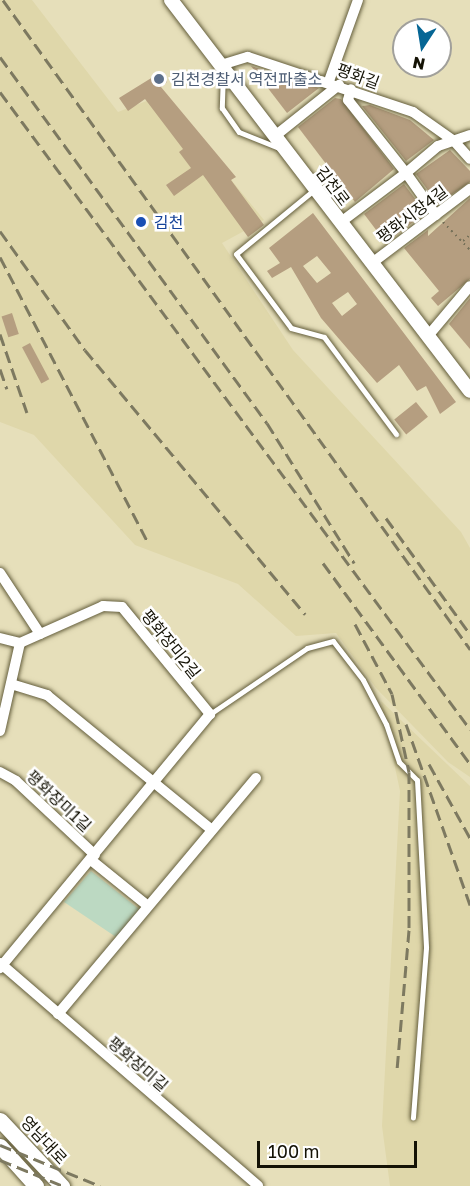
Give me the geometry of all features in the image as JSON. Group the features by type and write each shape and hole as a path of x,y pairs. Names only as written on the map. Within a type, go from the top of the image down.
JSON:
{"main road":[{"name":"영남대로","path":"0,1120 62,1186"},
{"path":"0,1146 36,1186"}],"street":[{"name":"김천로","path":"171,0 470,391"},
{"path":"274,136 334,83 358,0"},
{"name":"평화길","path":"222,67 248,57 351,89 413,112 454,141 470,159"},
{"path":"351,89 348,100 440,218"},
{"path":"340,222 438,146 470,135"},
{"name":"평화시장4길","path":"372,263 440,218 470,189"},
{"path":"428,336 470,286"},
{"path":"0,573 4,587 40,634"},
{"name":"평화장미2길","path":"20,643 103,606 122,607 210,714"},
{"path":"0,638 20,643 0,731"},
{"path":"11,684 48,695 212,830"},
{"path":"1,965 93,857 152,780 210,714"},
{"name":"평화장미1길","path":"0,772 16,781 93,857 148,906"},
{"path":"58,1014 256,777"},
{"name":"평화장미길","path":"1,965 258,1186"}],"lane":[{"path":"222,67 222,108 239,132 286,151"},
{"path":"315,189 236,254 291,328 324,336 396,434"},
{"path":"210,714 307,648 333,641 363,680 386,724 399,762 417,780 426,948 413,1118"}],"path":[{"path":"440,218 470,250"},
{"path":"462,242 470,235"}],"shaded area":[{"path":"0,0 32,0 118,112 162,95 264,220 222,243 293,350 461,532 470,548 470,777 448,762 376,688 336,633 296,636 238,584 135,545 34,435 0,422"},
{"path":"381,701 470,786 470,1186 390,1186 382,1126 400,791"}],"green space":[{"path":"91,871 139,909 116,937 64,902"}],"building":[{"path":"251,66 319,88 287,113"},
{"path":"161,72 167,82 161,87 236,177 231,180 264,225 248,237 203,175 174,196 166,185 191,168 179,152 183,149 145,99 128,111 119,98"},
{"path":"335,98 341,99 394,169 355,202 298,127"},
{"path":"370,105 410,120 434,140 406,161 362,106"},
{"path":"450,150 470,171 470,182 438,204 416,174"},
{"path":"404,184 426,213 386,243 364,214"},
{"path":"470,198 470,279 438,306 431,298 439,291 404,248 428,230 428,236"},
{"path":"313,213 456,402 440,414 426,386 417,391 399,365 377,383 321,318 291,267 272,278 267,271 280,263 269,248","holes":["317,256 331,273 317,283 303,266","348,292 357,304 342,316 332,303"]},
{"path":"470,298 470,349 449,324"},
{"path":"12,313 19,334 8,337 2,316"},
{"path":"30,343 49,379 41,383 22,347"},
{"path":"416,402 428,417 406,434 394,420"}],"railway":[{"path":"3,0 470,649"},
{"path":"0,57 267,423 354,563"},
{"path":"0,92 470,729"},
{"path":"0,231 85,350 305,614"},
{"path":"0,257 147,541"},
{"path":"0,334 27,413"},
{"path":"0,369 7,389"},
{"path":"386,518 470,634"},
{"path":"323,563 470,764"},
{"path":"355,624 392,694 409,772 409,930 397,1070"},
{"path":"406,724 470,905"},
{"path":"429,764 470,838"},
{"path":"0,1145 100,1186"},
{"path":"0,1160 63,1186"}],"place":[{"name":"김천경찰서 역전파출소","path":"159,79"},
{"name":"김천","path":"141,222"}]}
